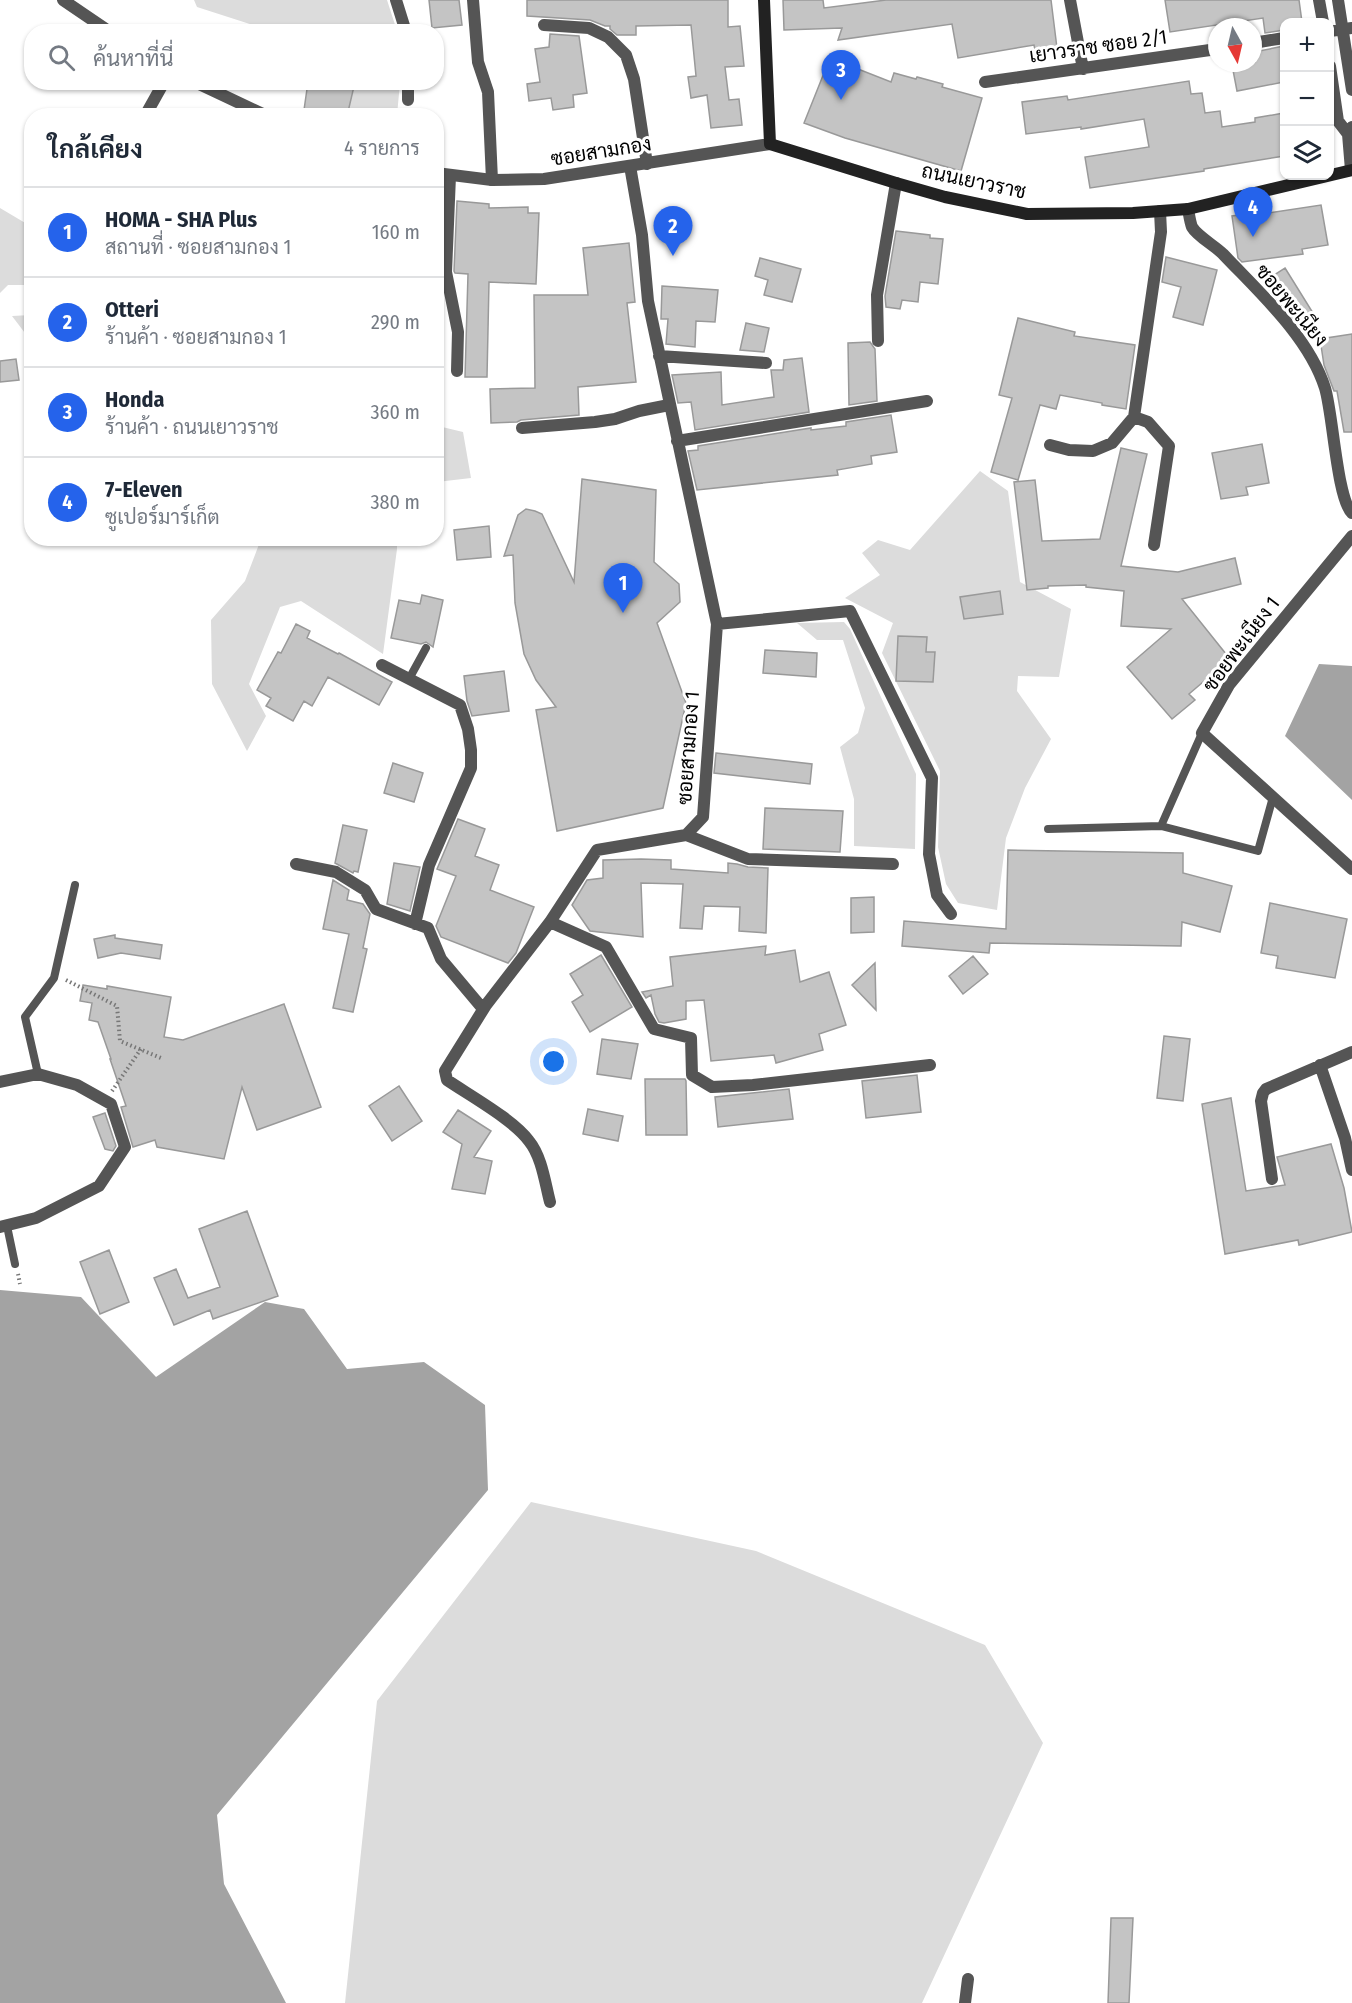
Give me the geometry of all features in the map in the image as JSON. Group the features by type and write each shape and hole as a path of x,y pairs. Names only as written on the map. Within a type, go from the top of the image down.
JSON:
{"main road":[{"path":"764,0 770,144"},
{"name":"ถนนเยาวราช","path":"770,144 945,197 1027,214 1188,209 1352,171"}],"street":[{"path":"63,0 98,24"},
{"path":"396,0 404,24"},
{"path":"473,0 478,62 488,92 492,180"},
{"path":"1070,0 1083,69"},
{"path":"1319,0 1322,18"},
{"path":"1338,0 1352,90"},
{"path":"544,25 589,28 608,37 626,55 634,79 647,164"},
{"path":"1262,42 1280,39"},
{"name":"เยาวราช ซอย 2/1","path":"984,82 1208,50"},
{"path":"1330,72 1338,121 1350,130 1352,171"},
{"path":"149,108 160,90"},
{"path":"212,90 250,108"},
{"path":"408,90 408,100"},
{"name":"ซอยสามกอง","path":"444,175 492,180 544,180 770,144"},
{"name":"ซอยสามกอง 1","path":"630,166 642,235 648,301 717,624 703,817 686,835"},
{"path":"450,176 446,272 458,332 457,371"},
{"path":"878,341 877,295 896,183"},
{"name":"ซอยพะเนียง","path":"1188,209 1192,228 1220,251 1245,277 1277,312 1313,359 1325,388 1341,482 1347,508 1352,513"},
{"path":"1050,445 1070,450 1093,451 1112,443 1134,417 1161,232 1160,211"},
{"path":"659,356 766,363"},
{"path":"677,441 927,401"},
{"path":"522,428 615,419 669,405"},
{"path":"1134,417 1148,422 1169,446 1154,545"},
{"name":"ซอยพะเนียง 1","path":"1202,733 1229,685 1352,536"},
{"path":"717,624 850,611 932,778 929,854 937,895 951,914"},
{"path":"382,665 460,705 468,729 471,750 471,768 429,865 415,924"},
{"path":"1202,733 1352,869"},
{"path":"550,1202 537,1154 529,1141 516,1127 447,1080 445,1071 483,1009 550,922 597,850 686,835 748,859 893,864"},
{"path":"296,864 336,872 364,890 376,909 428,928 441,959 483,1009"},
{"path":"550,922 606,947 654,1029 691,1038 692,1075 712,1087 753,1085 930,1065"},
{"path":"1272,1179 1261,1101 1263,1093 1266,1089 1352,1052"},
{"path":"1320,1065 1345,1138 1352,1170"},
{"path":"0,1082 38,1074 77,1085 111,1104 125,1147 99,1186 36,1218 3,1227"},
{"path":"965,2003 968,1979"}],"lane":[{"path":"409,679 426,648"},
{"path":"1161,825 1202,733"},
{"path":"1048,829 1161,825 1258,851 1273,797"},
{"path":"38,1074 25,1017 55,975 75,885"},
{"path":"3,1227 15,1264"}],"path":[{"path":"55,975 117,1006 120,1041 161,1058"},
{"path":"105,1101 141,1049"}],"shaded area":[{"path":"194,0 387,0 395,24 250,24 197,7"},
{"path":"351,90 399,90 398,108 349,108"},
{"path":"0,208 24,222 24,285 8,285 0,293"},
{"path":"24,315 24,332 12,316"},
{"path":"444,427 463,432 471,478 444,481"},
{"path":"980,471 1008,491 1020,582 1071,609 1059,677 1018,676 1017,691 1051,739 1025,788 1006,838 997,910 958,903 946,884 938,847 940,771 882,653 893,623 845,598 880,575 862,553 878,540 910,550"},
{"path":"258,546 397,546 383,654 301,601 280,607 249,684 266,716 247,751 212,684 211,620 245,581"},
{"path":"844,622 850,629 916,774 915,849 854,846 854,799 840,747 858,733 865,708 843,640 817,640 797,623"},
{"path":"1319,664 1352,666 1352,800 1285,736"},
{"path":"0,1290 81,1297 156,1377 265,1302 304,1309 347,1369 424,1362 485,1405 488,1490 217,1815 224,1884 286,2003 0,2003"},
{"path":"531,1502 756,1551 985,1645 1043,1743 922,2003 345,2003 377,1701"}],"building":[{"path":"429,0 459,0 462,25 444,27 444,24 432,24"},
{"path":"527,0 728,0 728,27 740,26 744,66 725,67 729,100 739,99 742,125 711,128 707,95 691,98 688,77 696,76 691,25 636,26 636,35 617,35 610,29 610,26 590,20 527,16"},
{"path":"783,0 823,0 824,8 886,0 1051,0 1057,48 1035,50 1034,45 958,58 952,24 838,40 842,28 784,30"},
{"path":"1165,0 1299,0 1301,18 1280,18 1280,31 1265,33 1263,18 1208,18 1208,26 1170,32"},
{"path":"550,34 579,36 587,93 573,95 574,107 553,110 551,98 529,101 527,84 540,82 535,49 549,47"},
{"path":"1280,47 1280,83 1237,91 1233,72 1262,72 1262,50"},
{"path":"830,58 891,82 894,73 916,79 917,77 943,84 942,87 982,98 961,171 845,138 804,123"},
{"path":"1189,81 1191,94 1202,93 1205,113 1220,111 1222,127 1255,122 1255,118 1280,114 1280,157 1090,188 1085,157 1149,147 1144,119 1081,129 1081,127 1026,134 1022,102 1067,96 1068,100"},
{"path":"307,90 353,90 349,108 304,108"},
{"path":"457,201 489,204 489,208 528,207 528,213 539,213 536,284 489,282 487,377 465,377 468,274 454,271"},
{"path":"1321,205 1328,245 1302,249 1303,254 1242,262 1238,258 1232,216"},
{"path":"896,231 943,239 938,284 920,282 918,302 902,300 900,309 886,307 885,296"},
{"path":"629,243 635,302 627,303 636,382 578,387 579,415 491,423 490,389 535,388 534,295 588,295 583,248"},
{"path":"1166,257 1217,270 1203,325 1173,317 1181,287 1162,282"},
{"path":"760,258 801,269 792,302 764,295 768,280 755,276"},
{"path":"1285,268 1313,313 1297,323 1263,282"},
{"path":"662,286 718,290 715,322 696,321 695,347 666,344 668,319 661,319"},
{"path":"1018,318 1075,332 1074,336 1135,345 1126,409 1060,395 1056,409 1040,405 1018,480 991,472 1012,398 999,395"},
{"path":"746,323 769,328 764,352 740,350"},
{"path":"1352,334 1352,432 1344,432 1337,391 1334,391 1324,365 1320,339"},
{"path":"870,342 875,349 877,401 849,405 848,343"},
{"path":"802,358 809,412 695,430 691,402 678,403 672,375 721,372 722,405 774,397 771,370 783,370 784,360"},
{"path":"16,359 19,380 0,382 0,361"},
{"path":"891,415 897,452 871,456 872,464 837,470 838,475 697,490 688,451 698,450 698,446 811,428 811,430 846,426 846,422"},
{"path":"1262,444 1269,483 1246,487 1248,495 1221,499 1212,453"},
{"path":"1121,448 1147,454 1121,566 1178,572 1235,558 1241,584 1182,599 1230,659 1189,694 1195,700 1172,719 1127,667 1171,629 1121,626 1124,591 1086,587 1086,585 1048,586 1048,588 1027,590 1014,482 1035,480 1042,541 1100,539"},
{"path":"582,479 656,490 654,562 679,584 680,602 657,623 686,703 663,808 557,831 536,710 556,707 536,680 524,654 515,603 513,555 504,556 518,515 526,509 535,511 542,514 574,582"},
{"path":"489,526 491,557 457,560 454,530"},
{"path":"1000,591 1003,614 964,619 960,597"},
{"path":"422,595 443,600 433,647 426,642 421,644 391,638 399,600 420,604"},
{"path":"296,624 310,631 307,638 392,682 379,705 328,677 312,706 304,701 293,721 266,706 271,698 257,690 278,652 281,653"},
{"path":"898,636 927,637 926,652 935,652 933,682 896,681"},
{"path":"765,650 817,653 816,677 763,673"},
{"path":"504,671 509,711 472,716 467,701 464,676"},
{"path":"716,753 812,764 810,784 714,773"},
{"path":"393,763 423,773 414,802 384,793"},
{"path":"765,808 843,811 840,852 763,849"},
{"path":"458,819 485,829 475,856 499,865 490,890 534,907 516,953 508,963 441,937 436,926 456,876 437,869"},
{"path":"343,825 367,830 358,872 353,873 335,863"},
{"path":"1008,850 1183,853 1183,873 1232,886 1220,932 1182,922 1181,946 990,943 989,953 902,946 904,921 1006,929"},
{"path":"603,860 671,860 671,869 728,873 728,863 768,868 766,933 739,931 740,907 704,906 702,929 680,928 683,884 641,883 643,937 590,931 572,905 587,880 603,878"},
{"path":"394,863 420,867 410,911 387,904"},
{"path":"333,880 349,890 347,900 363,904 370,914 363,948 367,949 353,1012 333,1008 349,934 323,929"},
{"path":"874,897 874,932 851,933 851,898"},
{"path":"1270,903 1347,919 1335,978 1276,968 1278,956 1261,953"},
{"path":"115,935 115,938 162,945 160,959 121,953 98,958 94,939"},
{"path":"766,946 765,955 795,950 800,982 829,972 846,1025 819,1034 823,1050 776,1063 774,1055 711,1061 704,1000 686,1001 686,1019 664,1023 659,1022 655,1014 651,995 646,998 642,992 673,986 670,957"},
{"path":"601,955 632,1007 590,1032 572,1002 583,995 570,974"},
{"path":"973,956 988,974 963,994 949,976"},
{"path":"875,963 876,1010 852,985"},
{"path":"83,985 107,989 107,986 171,997 164,1037 183,1040 284,1004 321,1107 257,1130 242,1087 224,1159 157,1147 155,1140 133,1147 121,1107 126,1106 111,1059 98,1022 89,1020 92,1003 80,1001"},
{"path":"1164,1036 1190,1039 1183,1101 1157,1098"},
{"path":"602,1039 638,1044 631,1079 597,1074"},
{"path":"917,1075 921,1112 866,1118 862,1081"},
{"path":"645,1079 685,1079 687,1135 646,1135"},
{"path":"399,1086 422,1121 392,1141 369,1106"},
{"path":"789,1089 793,1119 718,1127 715,1097"},
{"path":"1231,1098 1246,1191 1285,1185 1277,1157 1331,1144 1344,1188 1352,1232 1299,1245 1298,1240 1225,1254 1202,1104"},
{"path":"588,1109 623,1116 618,1141 583,1134"},
{"path":"458,1110 491,1131 474,1157 492,1161 485,1194 452,1189 462,1144 443,1132"},
{"path":"105,1113 116,1146 113,1151 105,1149 93,1117"},
{"path":"247,1211 278,1296 213,1319 210,1310 174,1325 154,1278 176,1269 188,1298 220,1287 199,1229"},
{"path":"109,1250 129,1302 100,1314 80,1262"},
{"path":"1111,1918 1133,1918 1129,2003 1108,2003"}],"place":[{"name":"Honda","path":"841,100"},
{"name":"7-Eleven","path":"1253,237"},
{"name":"Otteri","path":"673,256"},
{"name":"HOMA - SHA Plus","path":"623,613"}]}
